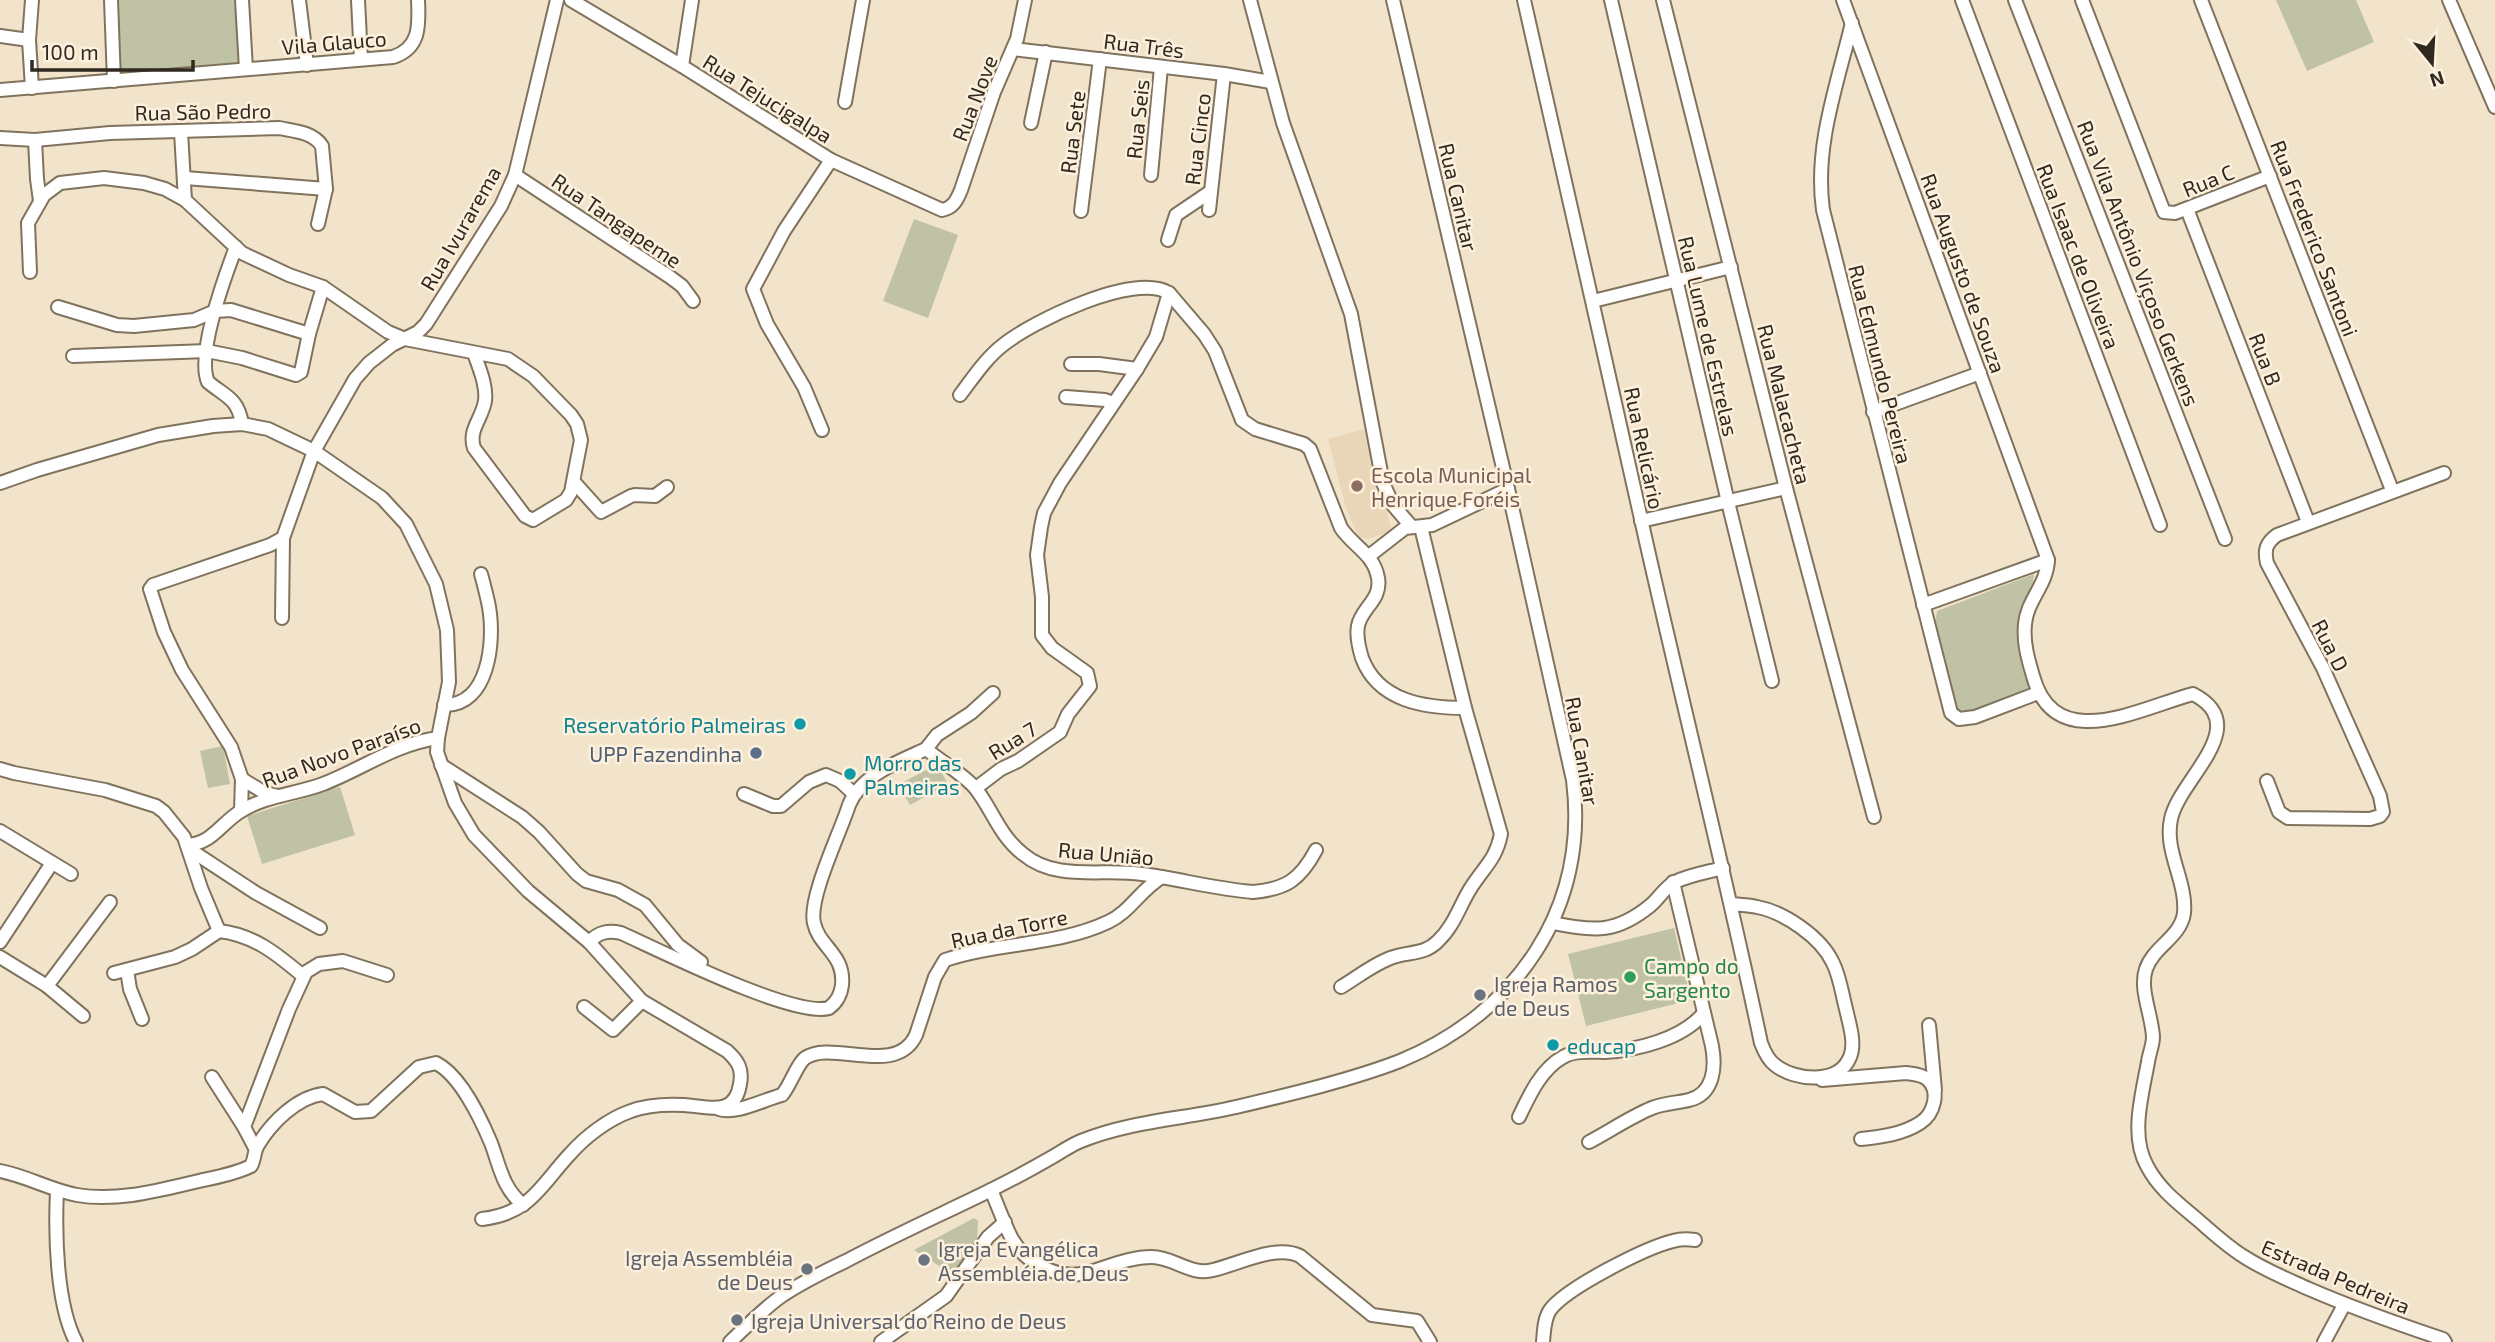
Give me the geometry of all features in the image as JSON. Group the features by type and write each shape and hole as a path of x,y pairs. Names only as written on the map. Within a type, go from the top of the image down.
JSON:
{"street":[{"path":"32,0 29,40 32,88"},
{"path":"111,0 114,81"},
{"path":"242,0 246,69"},
{"path":"299,0 307,65"},
{"path":"358,0 361,59"},
{"name":"Vila Glauco","path":"0,89 393,57 409,49 419,28 418,0"},
{"name":"Rua Ivurarema","path":"282,618 283,538 314,450 355,379 377,357 418,332 426,324 501,206 515,176 557,0"},
{"name":"Rua Tejucigalpa","path":"572,0 831,160 934,208 942,210 951,206"},
{"path":"682,66 692,0"},
{"path":"845,102 863,0"},
{"name":"Rua Nove","path":"951,206 961,191 994,92 1013,49 1022,22 1025,0"},
{"path":"1250,0 1271,82 1351,314 1383,483 1393,505 1416,526 1501,835 1498,850 1471,888 1451,926 1435,945 1421,952 1391,957 1341,987"},
{"name":"Rua Canitar","path":"730,1342 771,1304 808,1280 991,1190 1078,1142 1125,1126 1233,1107 1377,1069 1421,1051 1472,1021 1501,996 1535,954 1553,923 1572,857 1576,806 1567,750 1393,0"},
{"name":"Rua Relicário","path":"1524,0 1761,1043 1766,1054 1781,1069 1811,1079"},
{"name":"Rua Lume de Estrelas","path":"1611,0 1675,280 1772,681"},
{"name":"Rua Malacacheta","path":"1663,0 1786,488 1874,817"},
{"name":"Rua Augusto de Souza","path":"1843,0 2048,560"},
{"name":"Rua Isaac de Oliveira","path":"1962,0 2160,525"},
{"name":"Rua Vila Antônio Viçoso Gerkens","path":"2015,0 2225,539"},
{"name":"Rua C","path":"2082,0 2162,208 2171,214 2270,176"},
{"name":"Rua Frederico Santoni","path":"2201,0 2392,490"},
{"path":"2449,0 2495,107"},
{"name":"Rua Edmundo Pereira","path":"1852,23 1821,148 1819,174 1823,211 1951,713 1959,719 1975,717 2038,694"},
{"path":"0,36 29,40"},
{"name":"Rua Três","path":"1013,49 1271,82"},
{"path":"1031,123 1046,52"},
{"name":"Rua Sete","path":"1081,211 1100,59"},
{"name":"Rua Seis","path":"1151,175 1161,67"},
{"name":"Rua Cinco","path":"1209,210 1224,74"},
{"name":"Rua São Pedro","path":"0,138 35,140 110,133 279,128 311,136 322,146 326,189 318,224"},
{"path":"181,132 184,200"},
{"path":"35,140 40,201"},
{"path":"745,304 785,231 831,160"},
{"name":"Rua Tangapeme","path":"515,176 670,277 682,286 693,300"},
{"path":"30,272 28,223 44,195 60,183 104,178 144,183 164,189 184,200 251,258 323,287 388,332 405,339 508,359 522,367 571,415 581,432 574,482 566,500 531,520 525,516 472,441 485,397 474,353"},
{"path":"185,178 326,189"},
{"path":"1168,240 1176,215 1210,192"},
{"name":"Rua B","path":"2187,209 2308,522"},
{"path":"236,247 215,311 206,372 208,382 238,406 242,424"},
{"path":"1593,301 1731,267"},
{"path":"72,356 207,351 242,358 294,375 299,374 323,287"},
{"path":"960,395 1003,345 1046,320 1119,290 1146,287 1163,289 1205,334 1215,351 1242,419 1255,429 1304,444 1310,449 1340,528 1369,556 1379,580 1378,590 1376,598 1358,624 1357,635 1368,672 1383,687 1418,704 1465,708"},
{"path":"753,289 767,324 804,387 822,430"},
{"path":"1066,397 1113,403 1156,337 1169,293"},
{"path":"58,307 117,325 134,326 194,320 215,311 242,312 309,334"},
{"path":"1071,364 1099,364 1137,369"},
{"path":"1873,412 1980,373"},
{"name":"Rua 7","path":"976,788 1000,769 1018,761 1060,732 1068,714 1090,686 1087,673 1052,648 1042,635 1042,597 1037,555 1044,513 1060,483 1113,403"},
{"path":"0,484 37,470 158,435 242,424 268,429 314,450 382,498 406,524 436,584 447,630 449,682 438,738 438,752 455,803 474,835 528,891 589,942 642,1001 727,1051 738,1063 741,1073 740,1088 732,1102 719,1108 659,1105 630,1111 603,1126 580,1143 544,1187 523,1205 504,1215 482,1219"},
{"name":"Rua D","path":"2267,781 2279,812 2288,818 2370,819 2383,812 2380,796 2323,668 2267,563 2264,553 2270,540 2308,522 2444,473"},
{"path":"574,482 601,512 631,496 655,496 667,487"},
{"path":"1641,521 1786,488"},
{"path":"1369,556 1405,528 1432,525 1508,489"},
{"path":"241,811 242,779 231,747 201,703 164,632 150,589 153,585 270,545 283,538"},
{"path":"1923,605 2048,560 2046,576 2026,612 2024,627 2025,645 2038,694"},
{"path":"444,705 457,705 469,698 483,679 490,620 481,574"},
{"path":"589,942 601,933 611,930 784,1002 825,1009 837,1000 842,985 840,964 815,927 813,912 821,882 854,794 868,780 926,749 932,739 971,713 993,693"},
{"name":"Estrada Pedreira","path":"2038,694 2064,718 2078,722 2099,722 2193,694 2203,699 2216,716 2218,728 2214,744 2171,817 2169,836 2181,884 2184,914 2181,925 2147,965 2144,975 2153,1040 2139,1115 2138,1134 2145,1163 2165,1192 2241,1255 2273,1273 2344,1305 2443,1339 2445,1342"},
{"name":"Rua Novo Paraíso","path":"188,847 209,839 241,811 279,796 325,783 408,744 438,738"},
{"name":"Rua União","path":"926,749 976,788 996,823 1024,856 1054,869 1086,873 1133,873 1242,891 1263,891 1291,883 1305,868 1316,850"},
{"path":"441,765 522,817 586,881 618,890 645,905 678,945 733,982"},
{"path":"0,769 94,788 156,806 178,827 219,931"},
{"path":"744,794 773,806 781,806 809,782 825,775 840,781 854,794"},
{"path":"242,779 265,793 279,796"},
{"path":"0,831 71,874"},
{"path":"188,847 256,893 320,928"},
{"path":"0,943 5,923 52,863"},
{"path":"1553,923 1590,929 1612,928 1641,913 1673,883 1723,868"},
{"name":"Rua da Torre","path":"719,1108 734,1111 782,1095 801,1063 809,1056 884,1055 903,1051 913,1043 935,977 946,960 1060,938 1097,927 1124,913 1151,884 1162,877"},
{"path":"1589,1142 1650,1109 1691,1100 1702,1094 1710,1083 1714,1065 1712,1046 1673,883"},
{"path":"47,986 110,902"},
{"path":"1731,904 1757,906 1786,919 1823,948 1835,967 1849,1021 1851,1051 1845,1065 1837,1071 1811,1079"},
{"path":"142,1019 120,972 181,954 219,931 257,942 303,976"},
{"path":"0,957 47,986 83,1016"},
{"path":"244,1127 303,976 311,967 330,961 352,963 387,975"},
{"path":"584,1007 613,1030 642,1001"},
{"path":"1519,1117 1545,1070 1564,1056 1639,1047 1682,1030 1696,1022 1704,1013"},
{"path":"1861,1139 1892,1135 1921,1122 1931,1109 1935,1094 1929,1025"},
{"path":"255,1148 276,1121 307,1098 323,1094 355,1112 371,1111 419,1067 436,1063 455,1079 474,1107 490,1141 503,1181 523,1205"},
{"path":"1811,1079 1837,1080 1874,1074 1906,1073 1925,1077 1935,1094"},
{"path":"0,1171 57,1190 89,1197 145,1194 243,1170 254,1162 255,1148 212,1077"},
{"path":"57,1190 61,1288 65,1316 76,1342"},
{"path":"991,1190 1013,1241 1035,1262 1060,1275 1092,1272 1126,1261 1153,1257 1190,1270 1209,1271 1270,1253 1291,1251 1372,1315 1417,1321 1430,1342"},
{"path":"887,1341 946,1296 988,1237 1005,1222"},
{"path":"1543,1342 1547,1316 1559,1300 1571,1291 1645,1251 1674,1240 1695,1240"},
{"path":"2324,1342 2344,1305"}],"shaded area":[{"name":"Escola Municipal Henrique Foréis","path":"1364,429 1376,490 1387,512 1391,528 1386,533 1367,539 1358,536 1346,508 1328,439"}],"green space":[{"path":"115,0 238,0 241,61 239,64 120,74"},
{"path":"2276,0 2356,0 2374,42 2307,71"},
{"path":"914,219 958,235 928,318 883,301"},
{"path":"2034,574 2023,612 2029,693 1962,715 1956,709 1935,624 1937,611"},
{"path":"223,746 230,784 208,788 200,751"},
{"path":"937,764 948,784 910,805 898,785"},
{"path":"340,787 355,835 262,864 247,816"},
{"name":"Campo do Sargento","path":"1674,928 1691,1000 1586,1026 1568,954"},
{"path":"974,1218 978,1221 977,1243 955,1276 914,1250"}],"place":[{"name":"Escola Municipal Henrique Foréis","path":"1357,486"},
{"name":"Reservatório Palmeiras","path":"800,724"},
{"name":"UPP Fazendinha","path":"756,753"},
{"name":"Morro das Palmeiras","path":"850,774"},
{"name":"Campo do Sargento","path":"1630,977"},
{"name":"Igreja Ramos de Deus","path":"1480,995"},
{"name":"educap","path":"1553,1045"},
{"name":"Igreja Evangélica Assembléia de Deus","path":"924,1260"},
{"name":"Igreja Assembléia de Deus","path":"807,1269"},
{"name":"Igreja Universal do Reino de Deus","path":"737,1320"}]}
